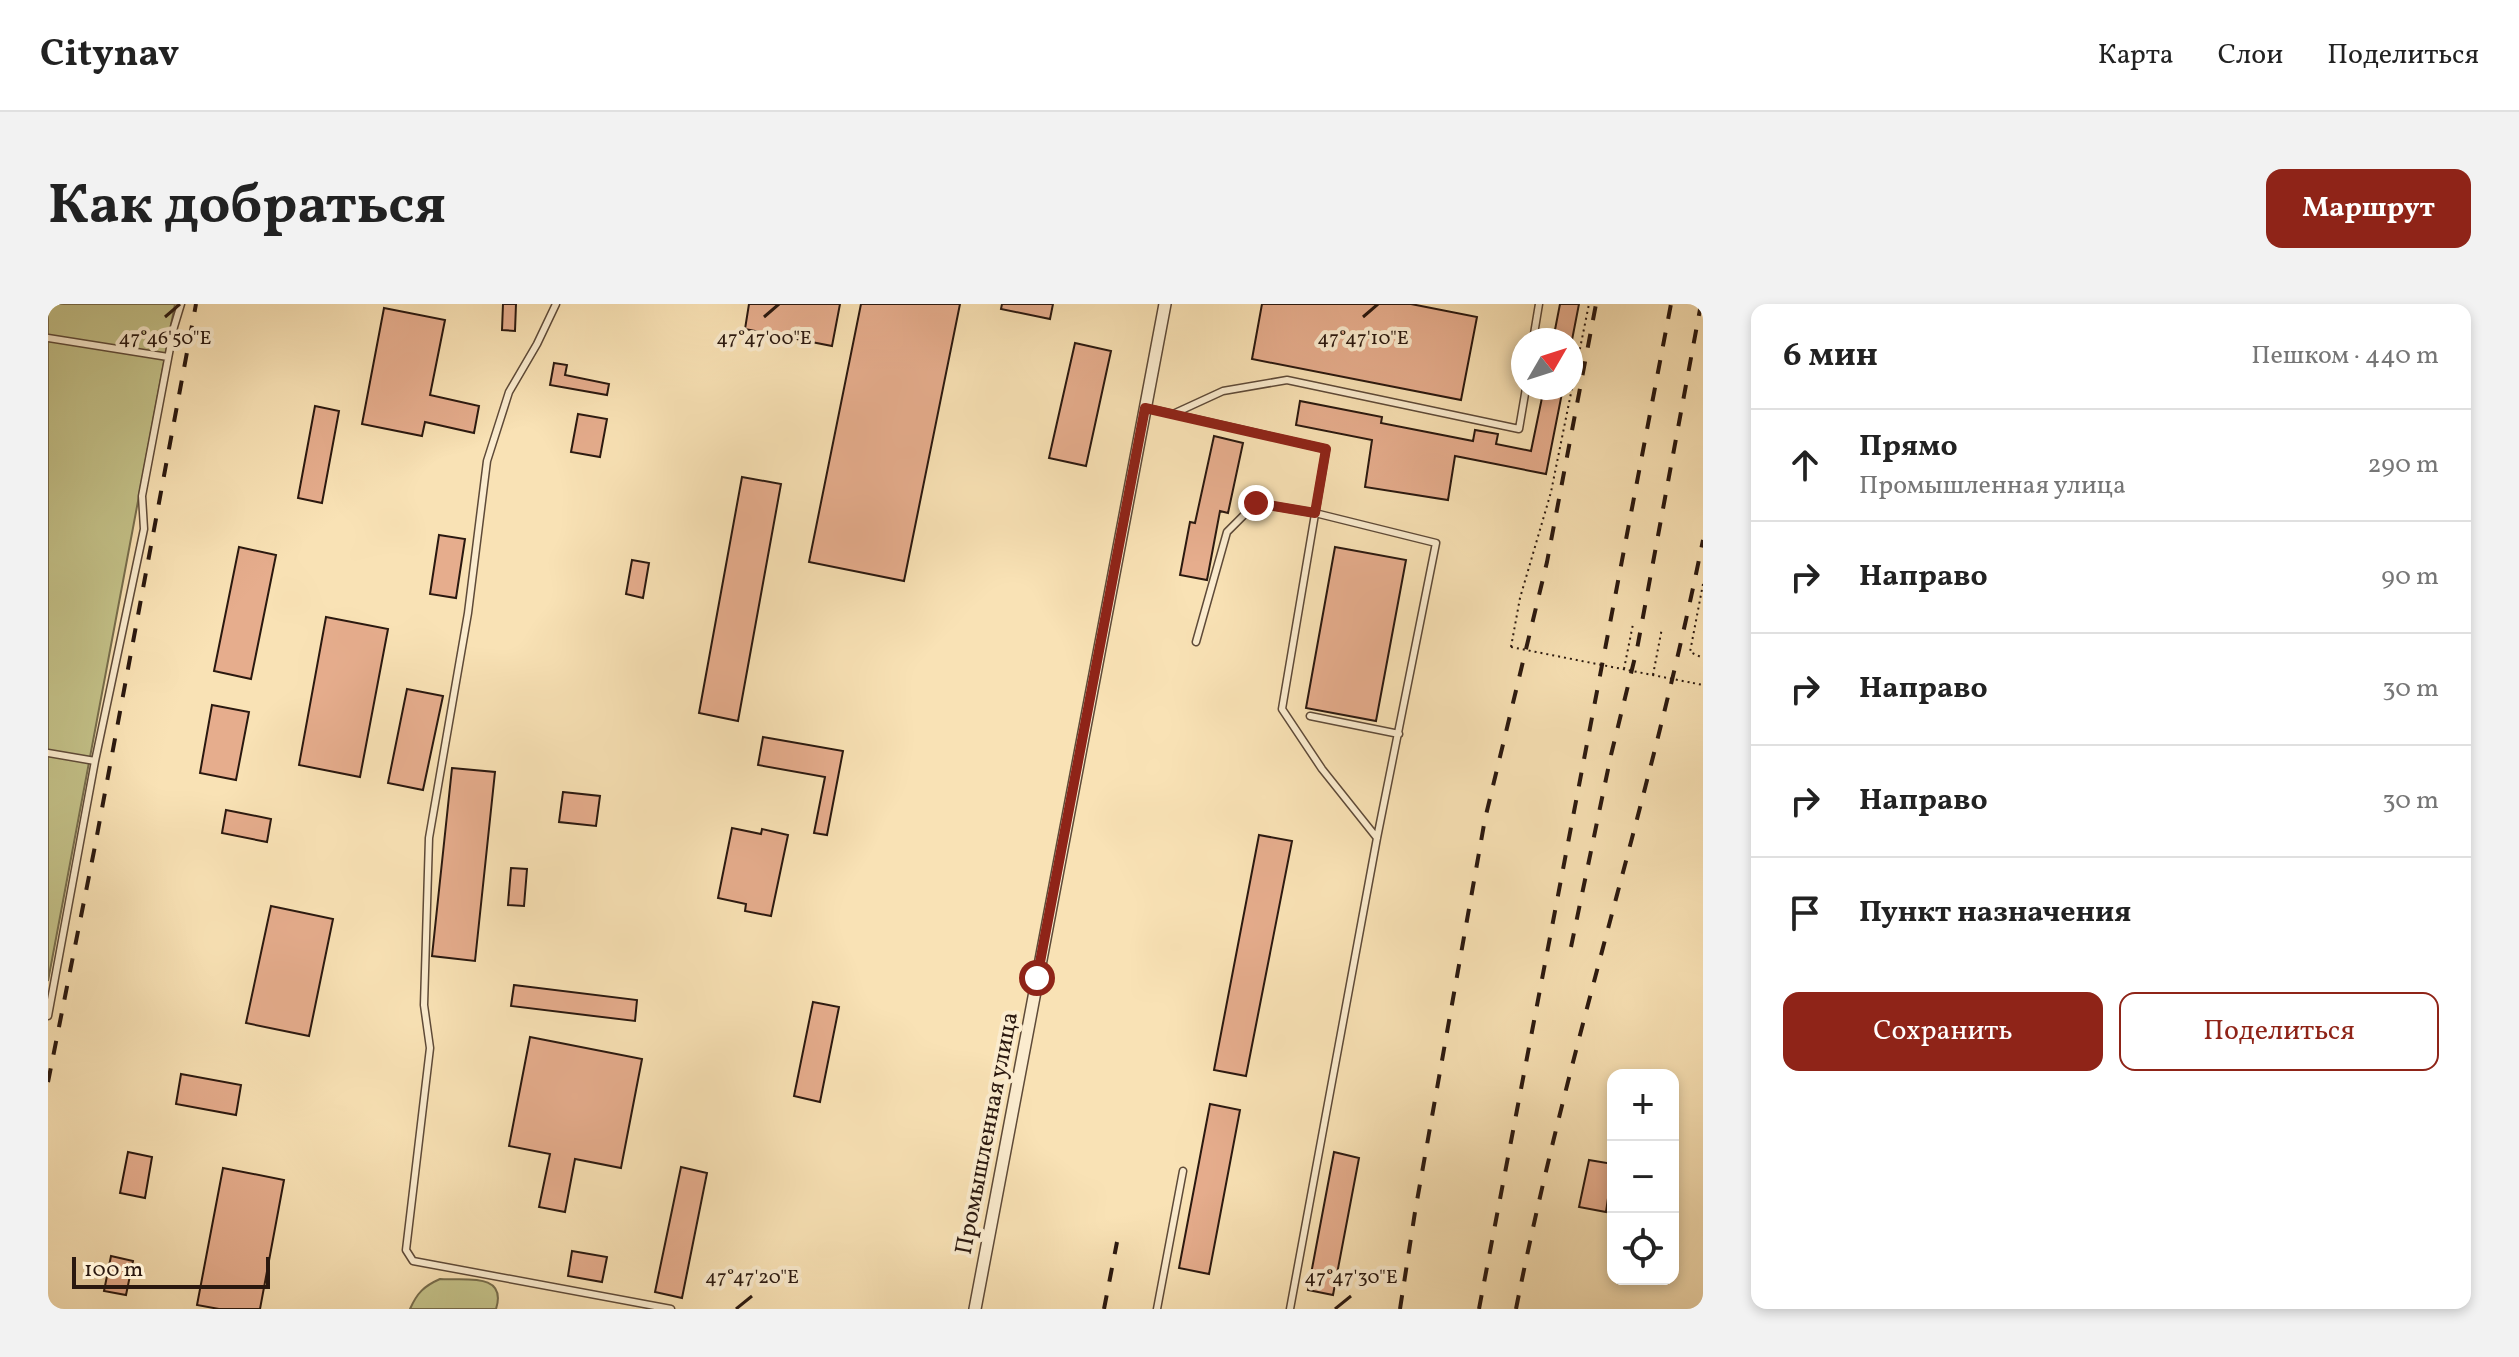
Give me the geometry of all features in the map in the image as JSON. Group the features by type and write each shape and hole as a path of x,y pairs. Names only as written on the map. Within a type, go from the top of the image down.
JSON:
{"street":[{"name":"Промышленная улица","path":"975,1309 1165,304"}],"lane":[{"path":"48,1016 95,761 144,529 142,496 181,304"},
{"path":"556,304 509,392 487,461 468,613 429,838 424,1005 430,1048 406,1250 413,1261 671,1309"},
{"path":"1535,328 1539,304"},
{"path":"48,338 168,357"},
{"path":"1173,414 1223,391 1287,380 1519,429 1524,400"},
{"path":"1145,408 1326,449 1282,709 1322,769 1377,838"},
{"path":"1196,642 1227,532 1256,503 1315,513 1436,543 1377,838 1290,1309"},
{"path":"1310,716 1399,734"},
{"path":"48,753 95,761"},
{"path":"1157,1309 1183,1171"}],"path":[{"path":"1589,304 1551,492 1520,598 1511,647 1703,685"},
{"path":"1703,584 1690,652 1703,658"},
{"path":"1624,669 1633,624"},
{"path":"1653,675 1662,628"}],"shaded area":[{"path":"48,304 175,304 48,981"},
{"path":"440,1279 471,1279 489,1283 498,1297 496,1309 410,1309 422,1291"}],"building":[{"path":"503,304 516,304 515,331 502,330"},
{"path":"749,304 840,304 832,346 745,329"},
{"path":"861,304 960,304 904,581 809,562"},
{"path":"1002,304 1053,304 1050,319 1001,309"},
{"path":"1262,304 1411,304 1477,317 1461,400 1252,359"},
{"path":"1560,304 1579,304 1574,328 1555,328"},
{"path":"384,308 445,320 430,395 479,406 474,433 425,422 422,436 362,424"},
{"path":"1075,343 1111,351 1086,466 1049,458"},
{"path":"554,363 567,365 565,375 609,384 607,395 550,385"},
{"path":"1542,400 1561,400 1546,474 1455,456 1448,500 1365,487 1372,440 1296,425 1300,401 1382,417 1381,423 1473,441 1475,430 1498,434 1496,444 1531,451"},
{"path":"315,406 339,411 322,503 298,498"},
{"path":"578,414 607,419 600,457 571,452"},
{"path":"1214,436 1243,443 1228,513 1220,511 1207,580 1180,575 1190,522 1195,523"},
{"path":"742,477 781,484 738,721 699,713"},
{"path":"439,535 465,539 456,598 430,594"},
{"path":"239,547 276,555 251,679 214,671"},
{"path":"1335,547 1406,560 1376,721 1306,708"},
{"path":"632,560 649,563 643,598 626,594"},
{"path":"326,617 388,629 360,777 299,765"},
{"path":"407,689 443,696 423,790 388,783"},
{"path":"212,705 249,712 236,780 200,773"},
{"path":"763,737 843,751 827,835 814,833 825,777 758,765"},
{"path":"452,768 495,772 475,961 432,956"},
{"path":"563,792 600,796 596,826 559,822"},
{"path":"226,810 271,819 267,842 222,833"},
{"path":"732,828 761,834 762,829 788,835 771,916 745,911 746,904 718,898"},
{"path":"1259,835 1292,841 1246,1076 1214,1070"},
{"path":"511,868 527,869 524,906 508,905"},
{"path":"271,906 333,919 309,1036 246,1023"},
{"path":"514,985 637,1000 635,1021 511,1006"},
{"path":"813,1002 839,1007 820,1102 794,1096"},
{"path":"530,1037 642,1059 621,1168 575,1159 565,1212 539,1207 550,1154 509,1146"},
{"path":"181,1074 241,1085 236,1115 176,1104"},
{"path":"1210,1104 1240,1110 1209,1274 1179,1268"},
{"path":"128,1152 152,1157 145,1198 120,1193"},
{"path":"1334,1152 1359,1158 1333,1295 1308,1290"},
{"path":"1589,1160 1607,1163 1606,1212 1579,1207"},
{"path":"681,1167 707,1173 682,1298 655,1292"},
{"path":"223,1168 284,1180 260,1309 219,1309 197,1305"},
{"path":"572,1251 607,1257 602,1282 568,1276"},
{"path":"111,1256 133,1261 126,1295 104,1291"}],"railway":[{"path":"48,1082 196,304"},
{"path":"1400,1309 1485,819 1547,562 1596,304"},
{"path":"1479,1309 1671,304"},
{"path":"1571,947 1611,755 1637,649 1701,304"},
{"path":"1516,1309 1559,1116 1659,733 1703,540"},
{"path":"1104,1309 1117,1242"}],"route":[{"path":"1037,978 1145,408 1326,449 1315,513 1256,503"}]}
